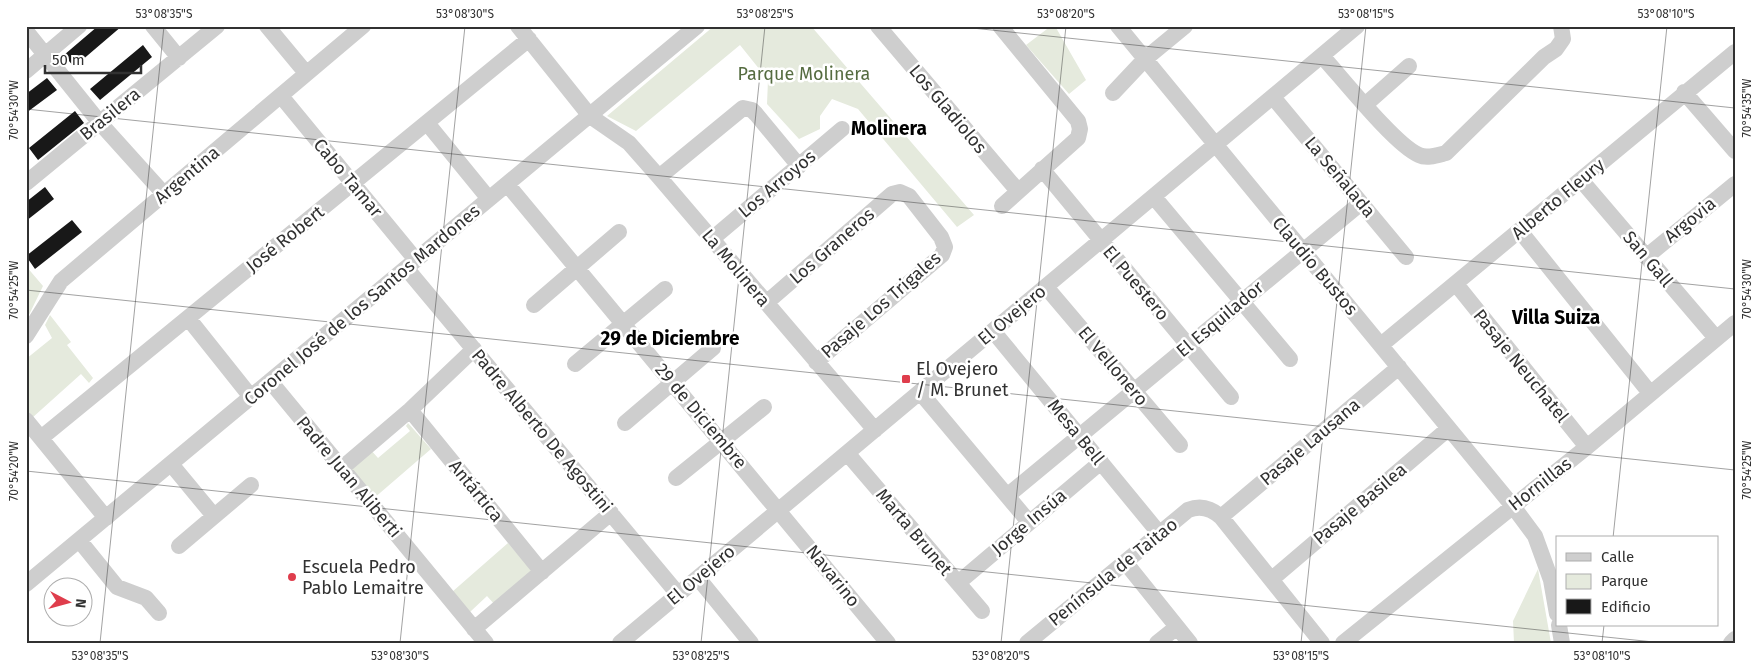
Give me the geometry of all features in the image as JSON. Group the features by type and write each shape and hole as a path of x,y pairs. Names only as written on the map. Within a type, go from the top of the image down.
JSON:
{"street":[{"path":"26,71 79,26"},
{"path":"153,26 179,58"},
{"name":"Brasilera","path":"29,175 100,122 217,26"},
{"path":"267,26 306,73"},
{"name":"Argentina","path":"26,336 61,280 363,26"},
{"name":"Coronel José de los Santos Mardones","path":"26,584 697,26"},
{"name":"Los Gladiolos","path":"878,26 1018,191"},
{"path":"1000,26 1078,120 1080,128 1078,138 1002,206"},
{"name":"Claudio Bustos","path":"1118,26 1512,505 1535,536 1551,580 1556,608"},
{"path":"1113,93 1145,60 1184,26"},
{"name":"El Ovejero","path":"623,642 1357,26"},
{"path":"1322,56 1399,140 1420,156 1432,156 1446,153 1544,56 1556,49 1563,39 1561,26"},
{"name":"La Molinera","path":"522,30 590,116 629,143 875,430"},
{"name":"José Robert","path":"41,438 427,123 522,30"},
{"path":"26,31 100,122 164,194"},
{"name":"Alberto Fleury","path":"1381,345 1520,231 1684,92 1735,52"},
{"path":"1366,104 1409,66"},
{"path":"1684,92 1735,151"},
{"name":"Cabo Tamar","path":"281,96 353,183 411,264"},
{"name":"La Señalada","path":"1273,97 1406,257"},
{"path":"659,177 743,108 752,110 799,166"},
{"path":"427,123 489,199"},
{"name":"Los Arroyos","path":"712,239 842,129"},
{"name":"El Puestero","path":"1042,169 1231,397"},
{"name":"San Gall","path":"1581,180 1716,338"},
{"name":"29 de Diciembre","path":"507,184 779,510"},
{"name":"Argovia","path":"1646,257 1735,184"},
{"name":"Pasaje Los Trigales","path":"816,362 942,255 945,248 941,237 909,196 900,192"},
{"name":"Los Graneros","path":"766,303 892,194 900,192"},
{"path":"1154,196 1290,359"},
{"name":"El Esquilador","path":"1007,496 1361,203"},
{"path":"1520,231 1650,393"},
{"path":"534,304 620,232"},
{"name":"Padre Alberto De Agostini","path":"411,264 474,349 678,594"},
{"name":"Pasaje Neuchatel","path":"1456,284 1587,447"},
{"name":"El Vellonero","path":"1046,287 1180,445"},
{"path":"575,364 665,289"},
{"path":"188,318 251,397"},
{"name":"Hornillas","path":"1343,643 1512,505 1587,447 1735,323"},
{"name":"Mesa Bell","path":"993,331 1159,533"},
{"path":"625,424 713,348"},
{"path":"342,468 410,410 474,349"},
{"name":"Pasaje Lausana","path":"1220,516 1400,367"},
{"name":"Padre Juan Aliberti","path":"270,381 486,643"},
{"path":"920,392 1029,522"},
{"path":"676,478 764,407"},
{"name":"Antártica","path":"410,410 542,572"},
{"path":"26,420 106,518"},
{"name":"Pasaje Basilea","path":"1272,579 1448,429"},
{"name":"Marta Brunet","path":"847,453 982,611"},
{"name":"Jorge Insúa","path":"958,583 1101,462"},
{"path":"171,464 214,516"},
{"path":"179,546 250,485"},
{"name":"Península de Taitao","path":"1027,643 1188,510 1203,507 1211,509 1220,516"},
{"name":"Navarino","path":"779,510 888,643"},
{"path":"474,629 611,513"},
{"path":"1220,516 1322,643"},
{"path":"79,540 116,587 146,598 158,613"},
{"path":"1125,562 1190,643"},
{"path":"698,578 751,643"},
{"path":"1559,626 1562,643"},
{"path":"1157,643 1177,627"},
{"path":"1731,643 1735,639"}],"green space":[{"name":"Parque Molinera","path":"714,26 811,26 974,215 957,227 858,109 832,99 820,116 820,129 799,139 767,104 768,80 740,45 636,131 607,116"},
{"path":"1051,26 1055,26 1086,80 1069,94 1026,45"},
{"path":"26,266 43,286 28,317 26,315"},
{"path":"50,315 71,342 67,345 93,378 89,383 81,374 32,418 26,410 26,359 52,338 45,325"},
{"path":"408,423 431,449 373,499 347,469 370,449 378,458 410,431 406,426"},
{"path":"508,543 533,572 495,605 487,596 470,612 452,592"},
{"path":"1538,569 1551,643 1514,643 1513,621"}],"building":[{"path":"98,26 122,26 74,67 64,55"},
{"path":"143,45 152,57 100,100 90,89"},
{"path":"47,78 57,90 26,113 26,94"},
{"path":"75,111 84,123 38,160 29,148"},
{"path":"45,187 54,199 26,221 26,202"},
{"path":"72,220 82,232 35,269 26,256"}],"place":[{"name":"El Ovejero / M. Brunet","path":"906,379"},
{"name":"Escuela Pedro Pablo Lemaitre","path":"292,577"}],"district":[{"name":"Molinera","path":"889,128"},
{"name":"Villa Suiza","path":"1556,317"},
{"name":"29 de Diciembre","path":"670,338"}]}
